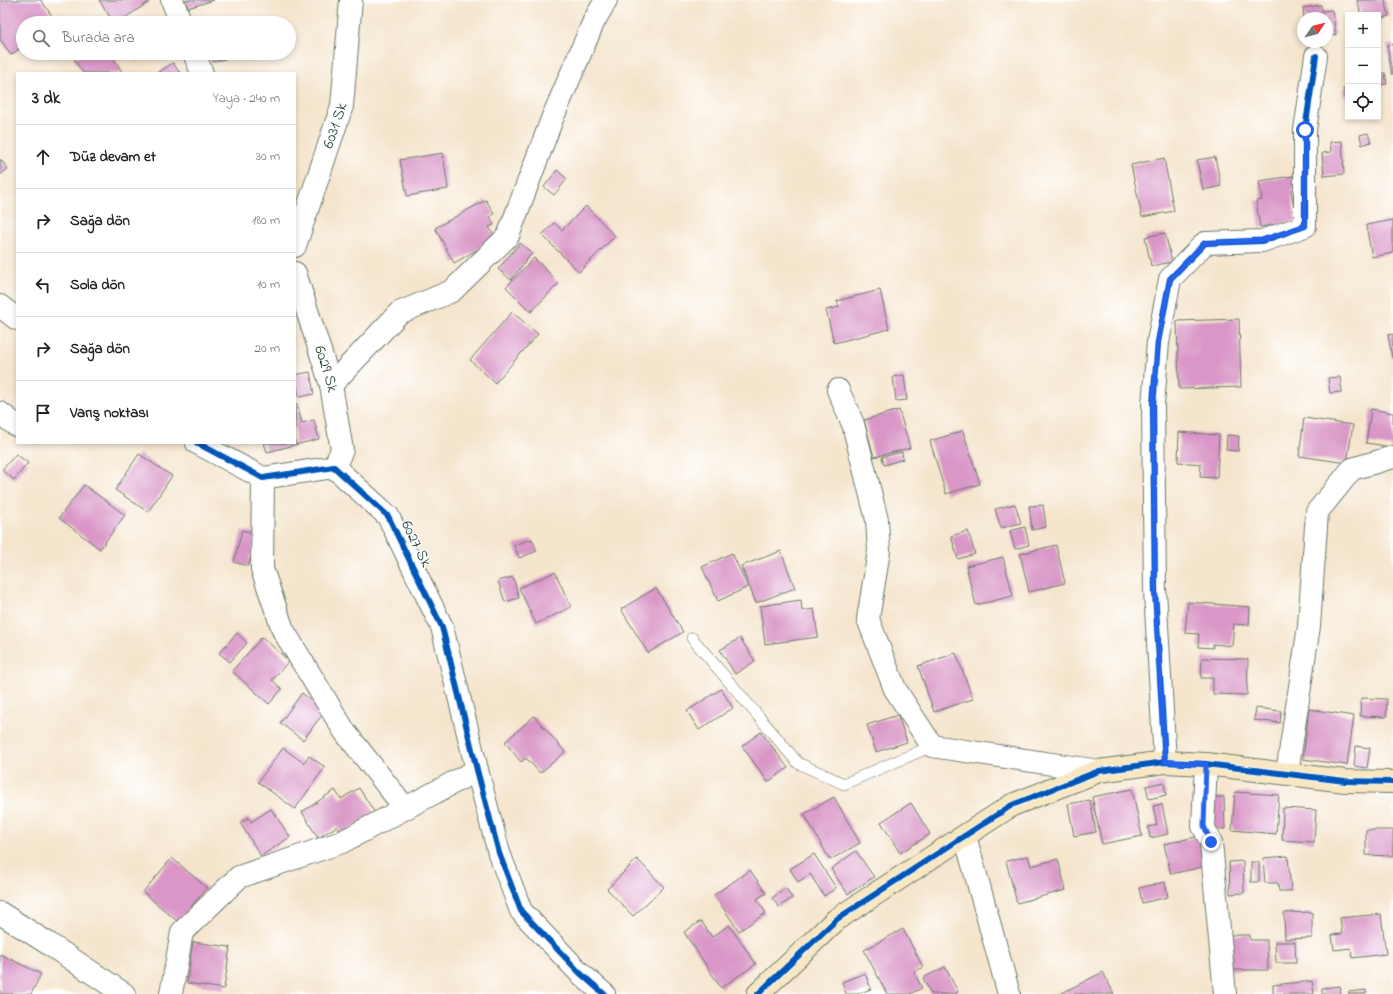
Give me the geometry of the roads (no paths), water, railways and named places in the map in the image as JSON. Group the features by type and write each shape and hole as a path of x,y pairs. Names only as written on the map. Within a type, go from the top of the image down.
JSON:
{"street":[{"path":"172,0 178,16"},
{"name":"6031 Sk","path":"296,243 342,106 351,0"},
{"path":"331,385 399,313 452,291 508,236 552,119 594,21 606,0"},
{"path":"1165,762 1155,591 1153,405 1158,342 1170,279 1205,243 1262,240 1305,226 1305,130 1316,56"},
{"path":"197,60 202,72"},
{"name":"6029 Sk","path":"296,276 331,385 342,450 334,467"},
{"path":"0,306 16,318"},
{"path":"838,390 853,424 877,520 879,551 868,619 895,689 932,746 1099,771"},
{"path":"0,413 16,425"},
{"path":"199,444 263,478 334,467"},
{"path":"1287,773 1309,626 1317,512 1352,469 1393,456"},
{"name":"6027 Sk","path":"334,467 388,516 442,627 499,852 521,911 580,973 604,994"},
{"path":"263,478 262,569 283,630 345,732 405,808"},
{"path":"758,994 837,919 1012,805 1099,771 1165,762 1206,764 1345,781 1393,782"},
{"path":"1206,764 1204,826 1211,842 1225,994"},
{"path":"171,994 182,932 239,877 342,842 477,770"},
{"path":"965,836 1008,994"},
{"path":"0,913 124,994"}],"lane":[{"path":"692,638 798,763 844,784 932,746"}]}
